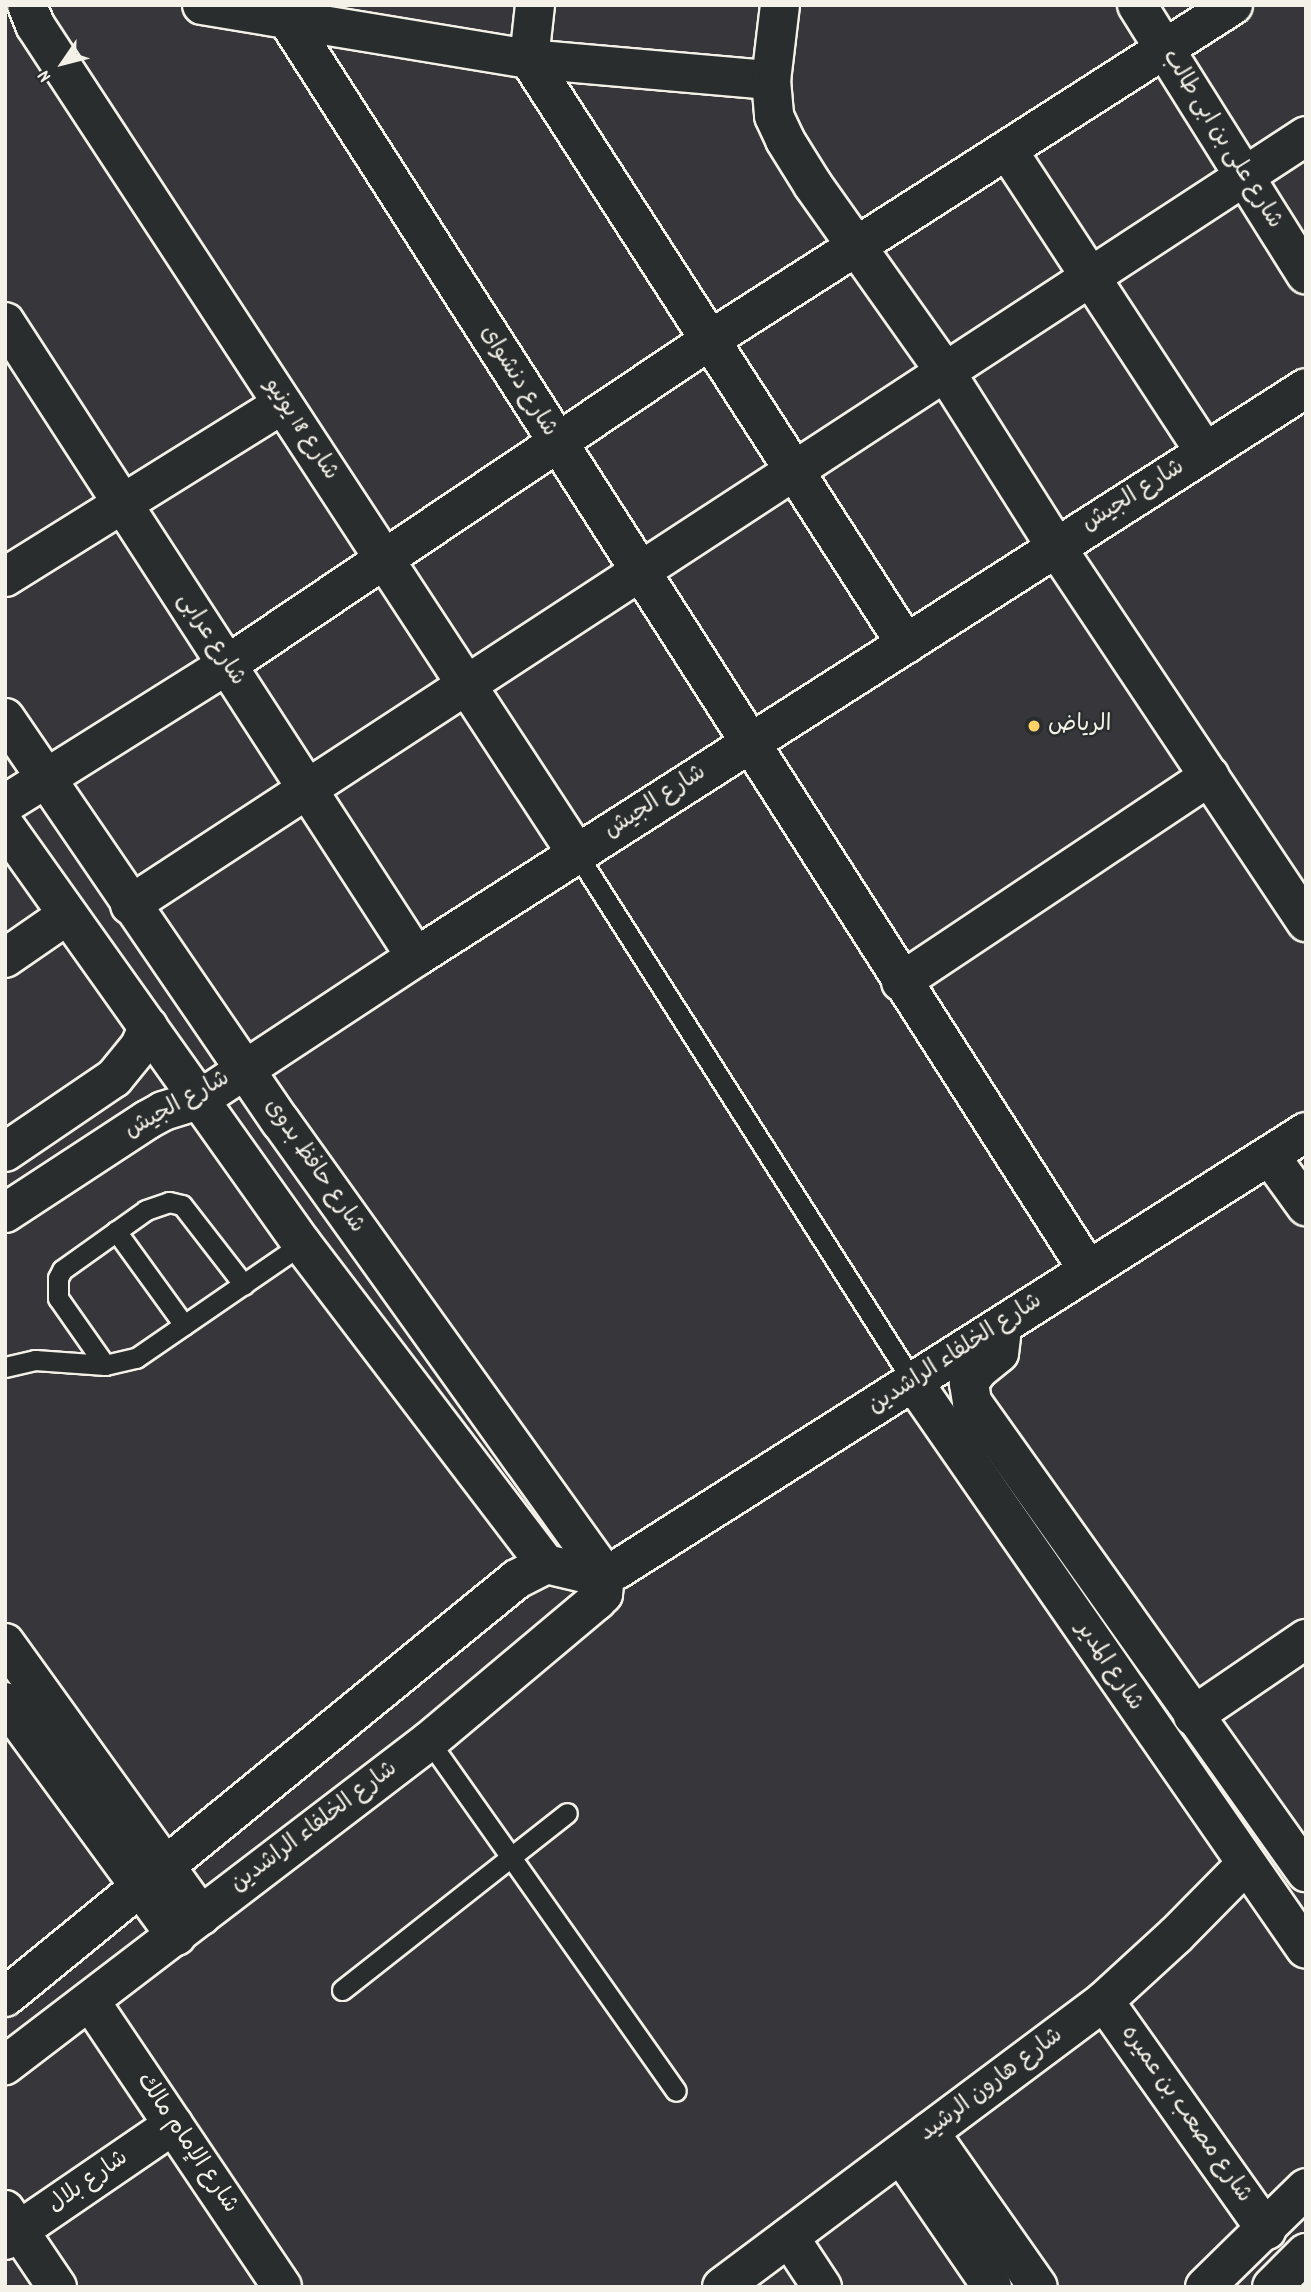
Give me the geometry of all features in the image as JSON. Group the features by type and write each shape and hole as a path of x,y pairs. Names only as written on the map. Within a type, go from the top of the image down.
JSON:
{"street":[{"name":"شارع 18 يونيو","path":"27,5 35,25 577,854"},
{"path":"202,5 529,59 771,80"},
{"path":"535,5 529,59 906,644"},
{"path":"780,5 771,80 774,116 785,139 946,373 1056,547 1306,922"},
{"name":"شارع على بن ابى طالب","path":"1137,5 1306,274"},
{"path":"5,804 227,665 710,340 1233,5"},
{"name":"شارع دنشواى","path":"286,19 638,572 1088,1270"},
{"path":"130,905 1306,136"},
{"path":"1008,151 1205,452"},
{"name":"شارع عرابى","path":"5,322 416,957"},
{"name":"شارع الجيش","path":"5,1213 147,1120 163,1111 199,1100 416,957 1306,388"},
{"path":"5,577 283,404"},
{"name":"شارع حافظ بدوى","path":"5,718 244,1069 605,1575"},
{"path":"901,982 1210,776"},
{"path":"5,826 302,1244 546,1564"},
{"path":"5,958 67,915"},
{"path":"5,1152 114,1078 140,1046 148,1027"},
{"name":"شارع الخلفاء الراشدين","path":"5,2065 429,1741 596,1601 603,1594 605,1575 1306,1132"},
{"path":"1270,1156 1306,1206"},
{"name":"شارع المدير","path":"998,1328 1001,1336 999,1353 973,1375 969,1393 972,1402 1306,1872"},
{"name":"شارع المدير","path":"914,1382 1245,1865 1306,1949"},
{"path":"5,1997 517,1579 546,1564 605,1575"},
{"path":"1193,1716 1306,1639"},
{"path":"5,1643 152,1875 189,1926"},
{"path":"5,1702 152,1875"},
{"name":"شارع هارون الرشيد","path":"722,2287 1104,2001 1176,1936 1245,1865"},
{"name":"شارع الإمام مالك","path":"90,2001 173,2125 266,2281"},
{"name":"شارع مصعب بن عميره","path":"1104,2001 1266,2230"},
{"name":"شارع بلال","path":"10,2227 173,2125"},
{"path":"915,2143 988,2285"},
{"path":"915,2143 1038,2287"},
{"path":"1205,2287 1306,2188"},
{"path":"10,2227 57,2287"},
{"path":"789,2237 822,2287"},
{"path":"1272,2287 1306,2253"}],"lane":[{"path":"577,854 914,1382"},
{"path":"106,1365 58,1298 56,1288 62,1270 157,1204 182,1205 244,1285"},
{"path":"116,1231 184,1325"},
{"path":"5,1367 35,1360 106,1365 136,1358 302,1244"},
{"path":"429,1741 676,2091"},
{"path":"342,1990 567,1813"}],"place":[{"name":"الرياض","path":"1034,726"}]}
